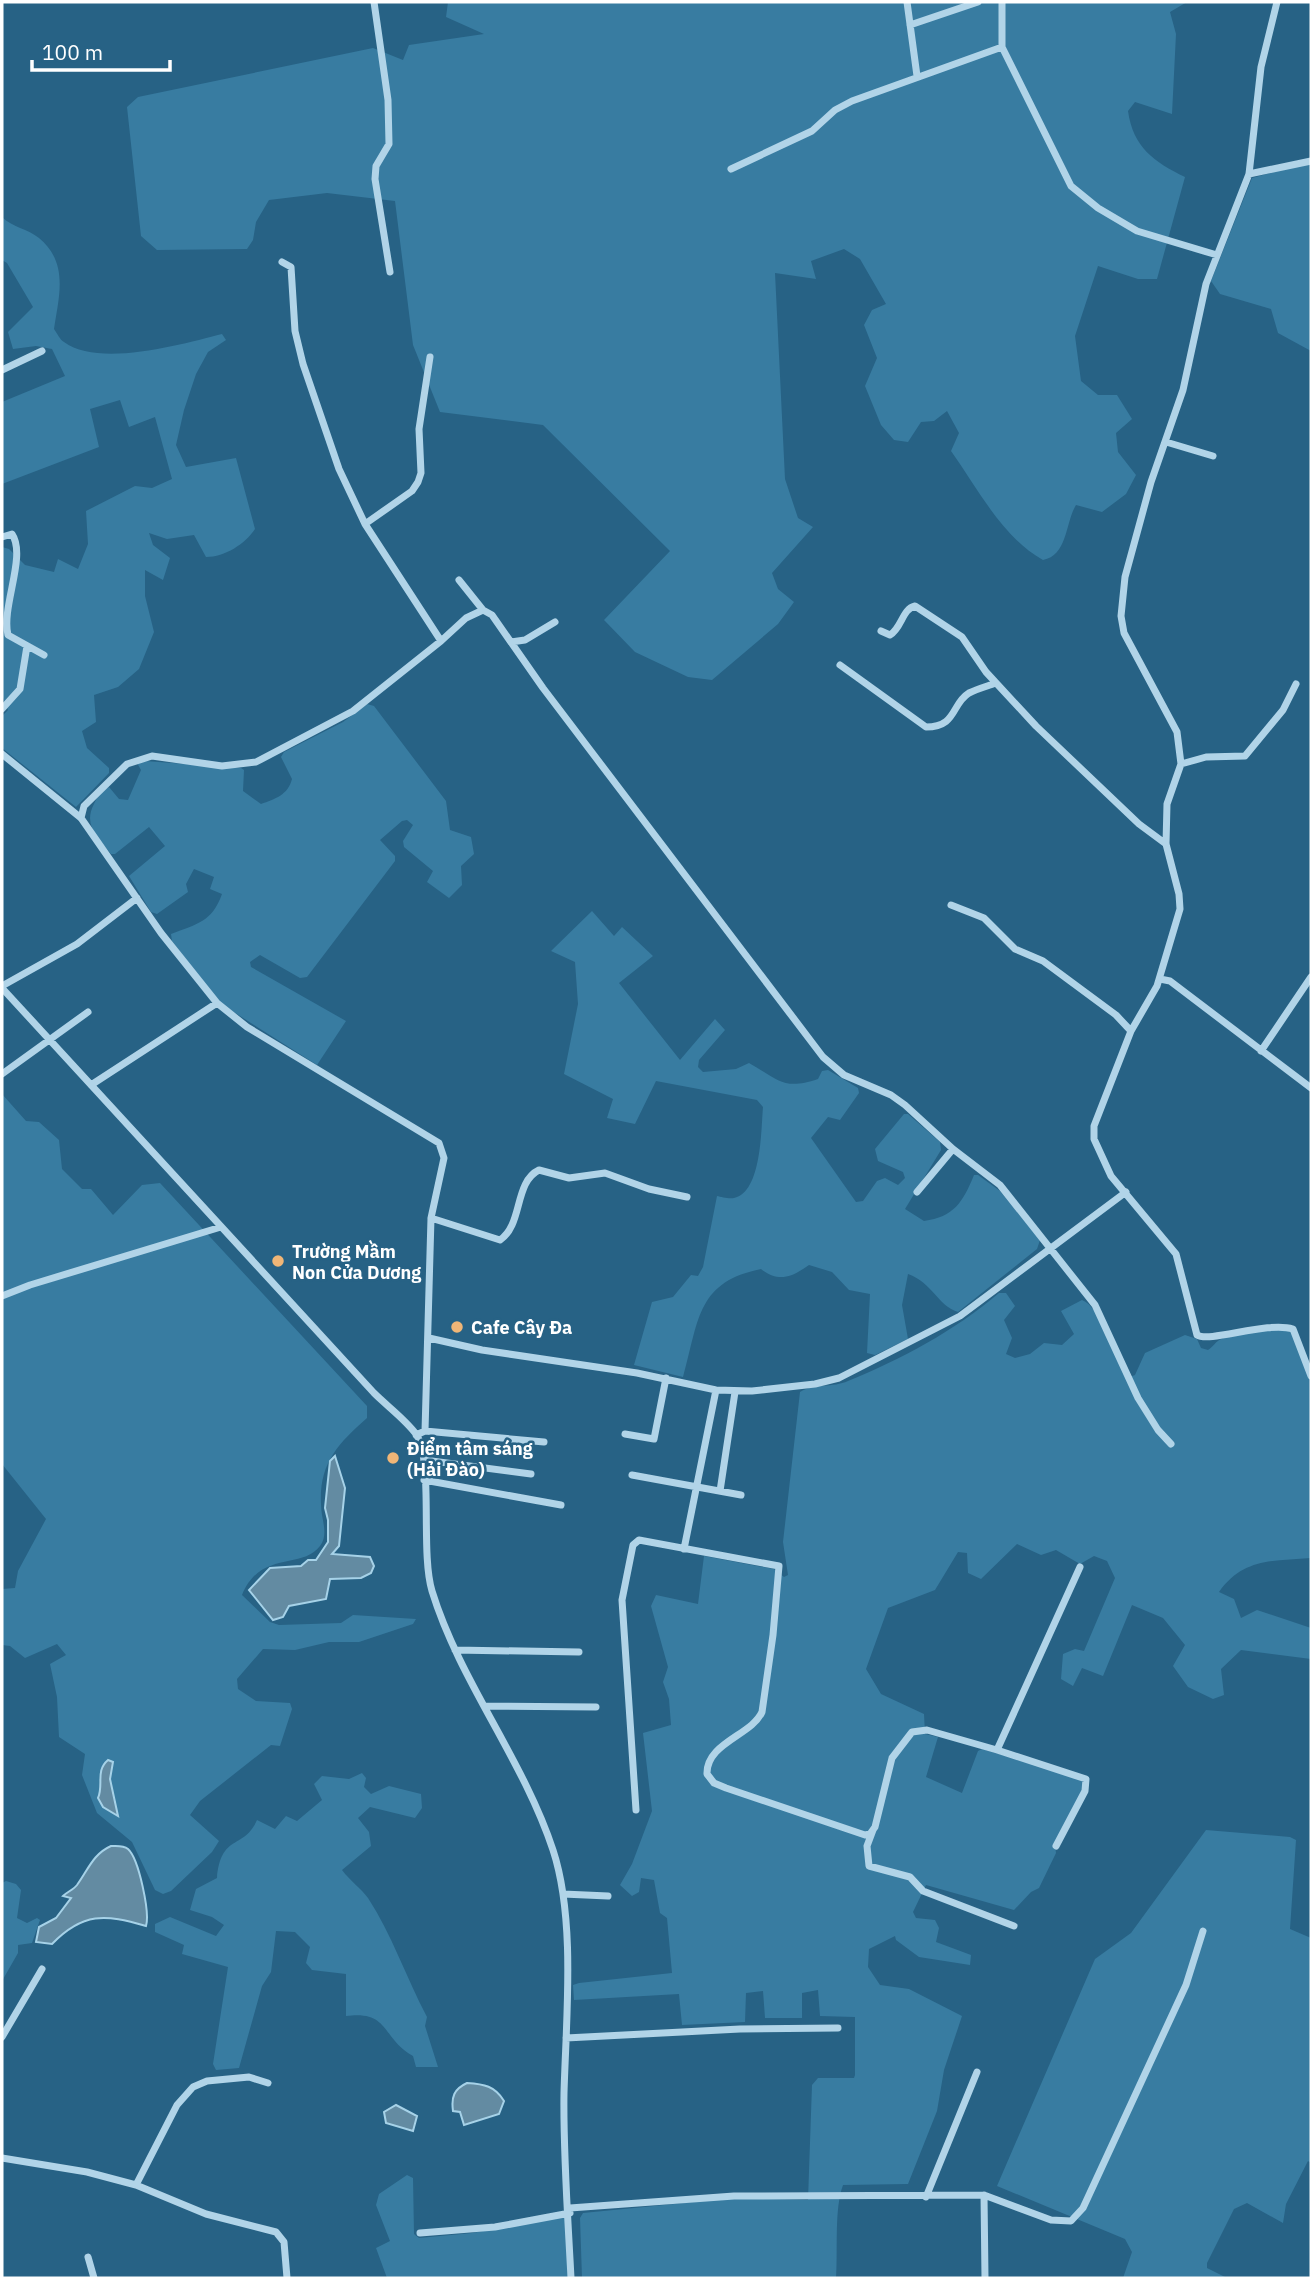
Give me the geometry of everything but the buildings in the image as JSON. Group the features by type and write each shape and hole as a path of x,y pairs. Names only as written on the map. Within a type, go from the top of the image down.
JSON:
{"street":[{"path":"374,2 388,100 389,144 376,166 375,179 390,272"},
{"path":"907,2 917,76"},
{"path":"910,25 978,2"},
{"path":"1002,2 1002,47 1061,169 1076,191 1137,231 1217,255"},
{"path":"1277,2 1261,67 1249,174 1202,297 1183,390 1151,482 1125,577 1121,625 1177,732 1181,764 1167,804 1166,844 1180,894 1180,909 1160,979 1131,1031 1093,1133 1098,1153 1176,1254 1197,1335 1208,1339 1261,1326 1293,1329 1311,1376"},
{"path":"731,169 812,131 835,110 852,101 1002,47"},
{"path":"1249,174 1311,161"},
{"path":"282,262 291,267 295,331 332,451 365,524 441,641"},
{"path":"2,370 42,351"},
{"path":"365,524 412,491 418,482 421,473 419,429 430,357"},
{"path":"1166,442 1213,456"},
{"path":"2,537 12,534 16,547 6,628 10,639 44,655"},
{"path":"459,580 483,610 492,615 823,1057 844,1075 891,1095 905,1105 953,1149 1000,1185 1095,1305 1138,1398 1158,1430 1171,1444"},
{"path":"881,631 890,635 895,632 908,610 915,607 962,637 996,683 1096,784 1139,824 1166,844"},
{"path":"81,818 84,806 127,764 152,756 222,766 256,762 353,711 466,618 483,610"},
{"path":"511,642 525,640 555,622"},
{"path":"2,709 20,689 27,646"},
{"path":"840,665 926,727 948,720 965,696 996,683"},
{"path":"1181,764 1206,757 1245,756 1277,719 1296,684"},
{"path":"2,754 81,818 137,898 217,1003 247,1027 439,1143 444,1158 431,1218 425,1431"},
{"path":"137,898 77,944 2,987 374,1393 416,1435 424,1460 429,1583 444,1628 542,1824 553,1851 563,1894 566,2038 564,2096 571,2278"},
{"path":"951,905 984,918 1015,950 1043,961 1116,1015 1131,1031"},
{"path":"1261,1051 1309,987 1311,977"},
{"path":"1160,979 1170,981 1311,1088"},
{"path":"91,1085 217,1003"},
{"path":"2,1074 88,1012"},
{"path":"917,1192 953,1149"},
{"path":"431,1218 499,1240 510,1228 530,1176 538,1170 569,1178 605,1173 649,1189 687,1197"},
{"path":"429,1338 482,1350 666,1378 735,1392 781,1389 839,1378 960,1316 1126,1192"},
{"path":"3,1295 221,1227"},
{"path":"625,1434 654,1438 666,1378"},
{"path":"684,1549 716,1390"},
{"path":"720,1491 735,1392"},
{"path":"416,1435 425,1431 544,1442"},
{"path":"424,1460 531,1474"},
{"path":"632,1475 741,1495"},
{"path":"424,1480 561,1505"},
{"path":"636,1810 622,1600 636,1542 644,1539 779,1566 774,1635 762,1712 756,1723 734,1736 715,1756 706,1769 708,1778 726,1788 852,1831 865,1835 873,1830"},
{"path":"997,1750 1080,1567"},
{"path":"455,1650 579,1652"},
{"path":"484,1706 596,1707"},
{"path":"1014,1926 923,1891 910,1877 870,1866 867,1846 892,1758 912,1732 927,1730 1086,1779 1085,1791 1056,1846"},
{"path":"563,1894 608,1896"},
{"path":"419,2233 495,2227 570,2211 734,2196 984,2195 1051,2220 1062,2222 1077,2217 1186,1986 1203,1931"},
{"path":"2,2037 42,1969"},
{"path":"566,2038 740,2029 838,2028"},
{"path":"926,2197 977,2072"},
{"path":"136,2185 177,2105 193,2087 207,2081 249,2077 268,2083"},
{"path":"2,2158 87,2172 136,2185 206,2214 276,2232 284,2242 287,2278"},
{"path":"984,2195 985,2278"},
{"path":"88,2257 94,2278"}],"shaded area":[{"path":"448,2 1187,2 1170,12 1176,34 1172,114 1135,102 1128,111 1140,144 1155,159 1185,177 1157,279 1138,279 1098,266 1075,336 1081,381 1098,395 1117,395 1132,419 1116,433 1118,452 1136,475 1126,494 1102,512 1076,505 1062,545 1051,557 1043,560 1015,539 1003,525 951,451 959,433 947,411 934,421 921,422 908,442 894,440 881,425 865,386 877,358 864,325 872,310 886,304 860,259 844,249 811,261 816,279 775,273 785,479 798,518 813,527 772,573 778,589 794,602 778,624 712,680 688,677 635,652 604,620 670,551 543,425 440,412 413,345 395,201 327,193 269,200 256,222 253,240 247,249 157,250 141,236 127,107 138,97 373,48 403,60 409,45 484,34 446,17"},
{"path":"1311,162 1311,351 1278,333 1271,309 1220,294 1211,281 1252,178"},
{"path":"2,217 39,238 55,258 60,280 54,329 64,342 79,350 119,354 142,352 222,334 226,340 208,352 196,374 176,445 186,467 236,458 255,529 234,549 206,557 194,535 167,539 149,533 153,545 170,558 163,580 145,570 145,596 154,632 139,669 118,687 94,695 96,722 82,731 87,748 109,768 109,773 76,807 2,748 2,716 8,710 2,695 2,547 9,549 25,565 54,572 58,559 78,569 88,544 86,511 135,486 152,488 172,479 155,417 129,427 120,400 90,409 99,447 2,484 2,402 65,376 52,349 36,346 13,349 8,332 33,307 7,263 2,260"},
{"path":"367,704 374,706 446,801 450,830 471,837 474,854 461,866 462,885 449,898 427,882 433,871 404,847 403,841 413,825 407,820 402,821 380,840 395,856 395,861 307,977 300,978 260,955 250,962 251,967 346,1021 317,1065 218,1002 172,941 171,934 202,921 213,911 222,894 210,889 214,877 194,869 186,884 188,892 157,914 151,912 129,876 165,846 149,827 115,854 111,854 93,830 90,818 97,799 109,787 119,799 128,800 141,770 137,763 145,761 241,768 244,770 243,791 261,804 271,800 284,793 292,779 281,757 284,752 343,722"},
{"path":"592,911 614,936 622,927 653,956 619,983 680,1060 715,1019 725,1030 699,1060 698,1067 703,1072 736,1069 749,1063 781,1082 797,1084 818,1079 822,1071 828,1070 858,1088 859,1093 840,1120 828,1117 811,1138 856,1202 863,1201 877,1181 885,1178 898,1185 905,1178 903,1172 878,1161 875,1149 904,1114 908,1114 940,1142 941,1150 905,1209 924,1221 943,1216 956,1207 974,1175 978,1175 1000,1191 1040,1240 1037,1249 958,1312 908,1274 902,1305 908,1339 875,1355 867,1353 870,1294 849,1290 832,1272 809,1265 785,1277 774,1276 761,1269 740,1275 724,1283 712,1294 704,1307 683,1377 634,1365 652,1302 673,1297 691,1275 698,1276 703,1267 717,1196 734,1198 743,1193 750,1184 758,1158 763,1107 757,1100 656,1081 635,1124 607,1118 613,1099 564,1074 578,1004 575,962 551,951"},
{"path":"2,1094 26,1121 39,1122 59,1140 62,1169 82,1189 91,1189 113,1215 142,1185 160,1183 367,1406 367,1418 337,1449 325,1471 321,1499 324,1527 322,1543 312,1553 259,1572 242,1595 270,1622 279,1625 341,1623 353,1615 416,1619 413,1624 359,1642 329,1642 295,1650 263,1649 237,1679 238,1689 256,1701 290,1703 292,1709 280,1746 271,1745 200,1801 190,1815 219,1841 212,1852 171,1891 163,1894 155,1890 132,1842 97,1813 82,1775 85,1754 59,1737 57,1697 50,1664 66,1655 57,1644 25,1658 10,1646 2,1645 2,1589 15,1588 18,1571 46,1519 2,1464"},
{"path":"999,1293 1006,1293 1015,1306 1004,1320 1012,1338 1006,1354 1015,1358 1030,1354 1044,1343 1062,1345 1074,1334 1061,1311 1082,1300 1096,1312 1127,1378 1135,1375 1145,1353 1185,1335 1197,1339 1201,1348 1208,1350 1221,1339 1247,1331 1277,1329 1294,1333 1311,1380 1311,1558 1272,1561 1249,1567 1228,1581 1219,1592 1234,1599 1241,1618 1257,1610 1311,1628 1311,1659 1241,1650 1221,1669 1224,1695 1213,1699 1188,1687 1173,1666 1185,1645 1163,1618 1132,1605 1103,1676 1082,1668 1073,1686 1061,1679 1063,1654 1075,1649 1084,1651 1115,1578 1107,1561 1094,1556 1080,1564 1056,1550 1041,1555 1017,1544 981,1579 968,1573 967,1553 958,1552 935,1590 888,1608 866,1669 881,1694 924,1714 925,1734 938,1737 926,1777 962,1793 978,1751 982,1749 1082,1778 1084,1788 1055,1845 1056,1853 1039,1888 1031,1892 1014,1910 926,1885 913,1912 916,1918 935,1920 939,1928 936,1942 971,1955 970,1965 919,1957 896,1940 895,1936 869,1949 868,1967 880,1985 909,1989 962,2016 944,2070 937,2111 908,2184 843,2185 837,2218 836,2278 582,2278 580,2218 583,2213 735,2198 808,2200 812,2085 818,2078 854,2078 855,2075 855,2017 820,2016 818,1990 802,1993 802,2018 765,2018 763,1991 746,1993 745,2022 682,2025 679,1994 574,2000 573,1985 579,1983 672,1973 667,1918 660,1913 654,1880 641,1878 639,1892 632,1896 620,1885 632,1864 652,1811 643,1733 671,1725 669,1699 663,1682 668,1667 651,1606 656,1595 698,1604 704,1556 774,1569 784,1577 788,1575 783,1542 800,1392 811,1387 842,1383 887,1364 946,1332"},
{"path":"335,1456 345,1488 339,1546 332,1554 370,1557 374,1566 371,1573 361,1578 330,1579 326,1599 289,1606 283,1617 273,1620 249,1590 270,1568 301,1566 308,1560 316,1560 328,1542 325,1508 330,1461"},
{"path":"108,1760 113,1762 110,1779 118,1816 103,1807 98,1798 102,1769"},
{"path":"362,1773 366,1778 364,1787 371,1794 389,1786 421,1794 422,1808 415,1818 370,1807 358,1818 369,1832 371,1846 342,1870 368,1898 392,1941 427,2017 425,2026 438,2067 416,2067 413,2056 371,2017 346,2016 346,1974 312,1970 306,1963 310,1947 295,1932 276,1931 271,1972 262,1986 239,2068 216,2070 213,2064 228,1967 182,1954 184,1945 155,1932 155,1924 170,1917 216,1936 224,1925 212,1917 190,1910 196,1889 217,1878 219,1864 228,1848 246,1835 257,1820 275,1829 286,1816 297,1821 322,1800 314,1784 322,1776 349,1779"},
{"path":"1206,1830 1290,1837 1296,1840 1290,1929 1311,1938 1311,2163 1308,2161 1286,2204 1283,2223 1247,2203 1234,2209 1207,2263 1207,2268 1227,2278 1123,2278 1132,2252 1125,2239 997,2186 1095,1959 1131,1933"},
{"path":"111,1846 128,1849 136,1863 145,1899 146,1926 118,1919 95,1919 74,1926 52,1944 36,1942 39,1927 56,1918 71,1898 63,1896 77,1885 95,1858"},
{"path":"6,1881 16,1884 21,1890 17,1918 27,1923 37,1918 40,1920 32,1943 18,1945 18,1953 2,1981 2,1883"},
{"path":"467,2083 484,2085 497,2092 504,2101 499,2114 464,2125 460,2112 453,2111 453,2102 456,2091"},
{"path":"396,2105 417,2116 413,2131 386,2123 384,2112"},
{"path":"407,2175 413,2178 414,2234 419,2238 472,2233 568,2216 569,2278 387,2278 376,2248 390,2241 376,2205 379,2194"}],"place":[{"name":"Trường Mầm Non Cửa Dương","path":"278,1261"},
{"name":"Cafe Cây Đa","path":"457,1327"},
{"name":"Điểm tâm sáng (Hải Đào)","path":"393,1458"}]}
